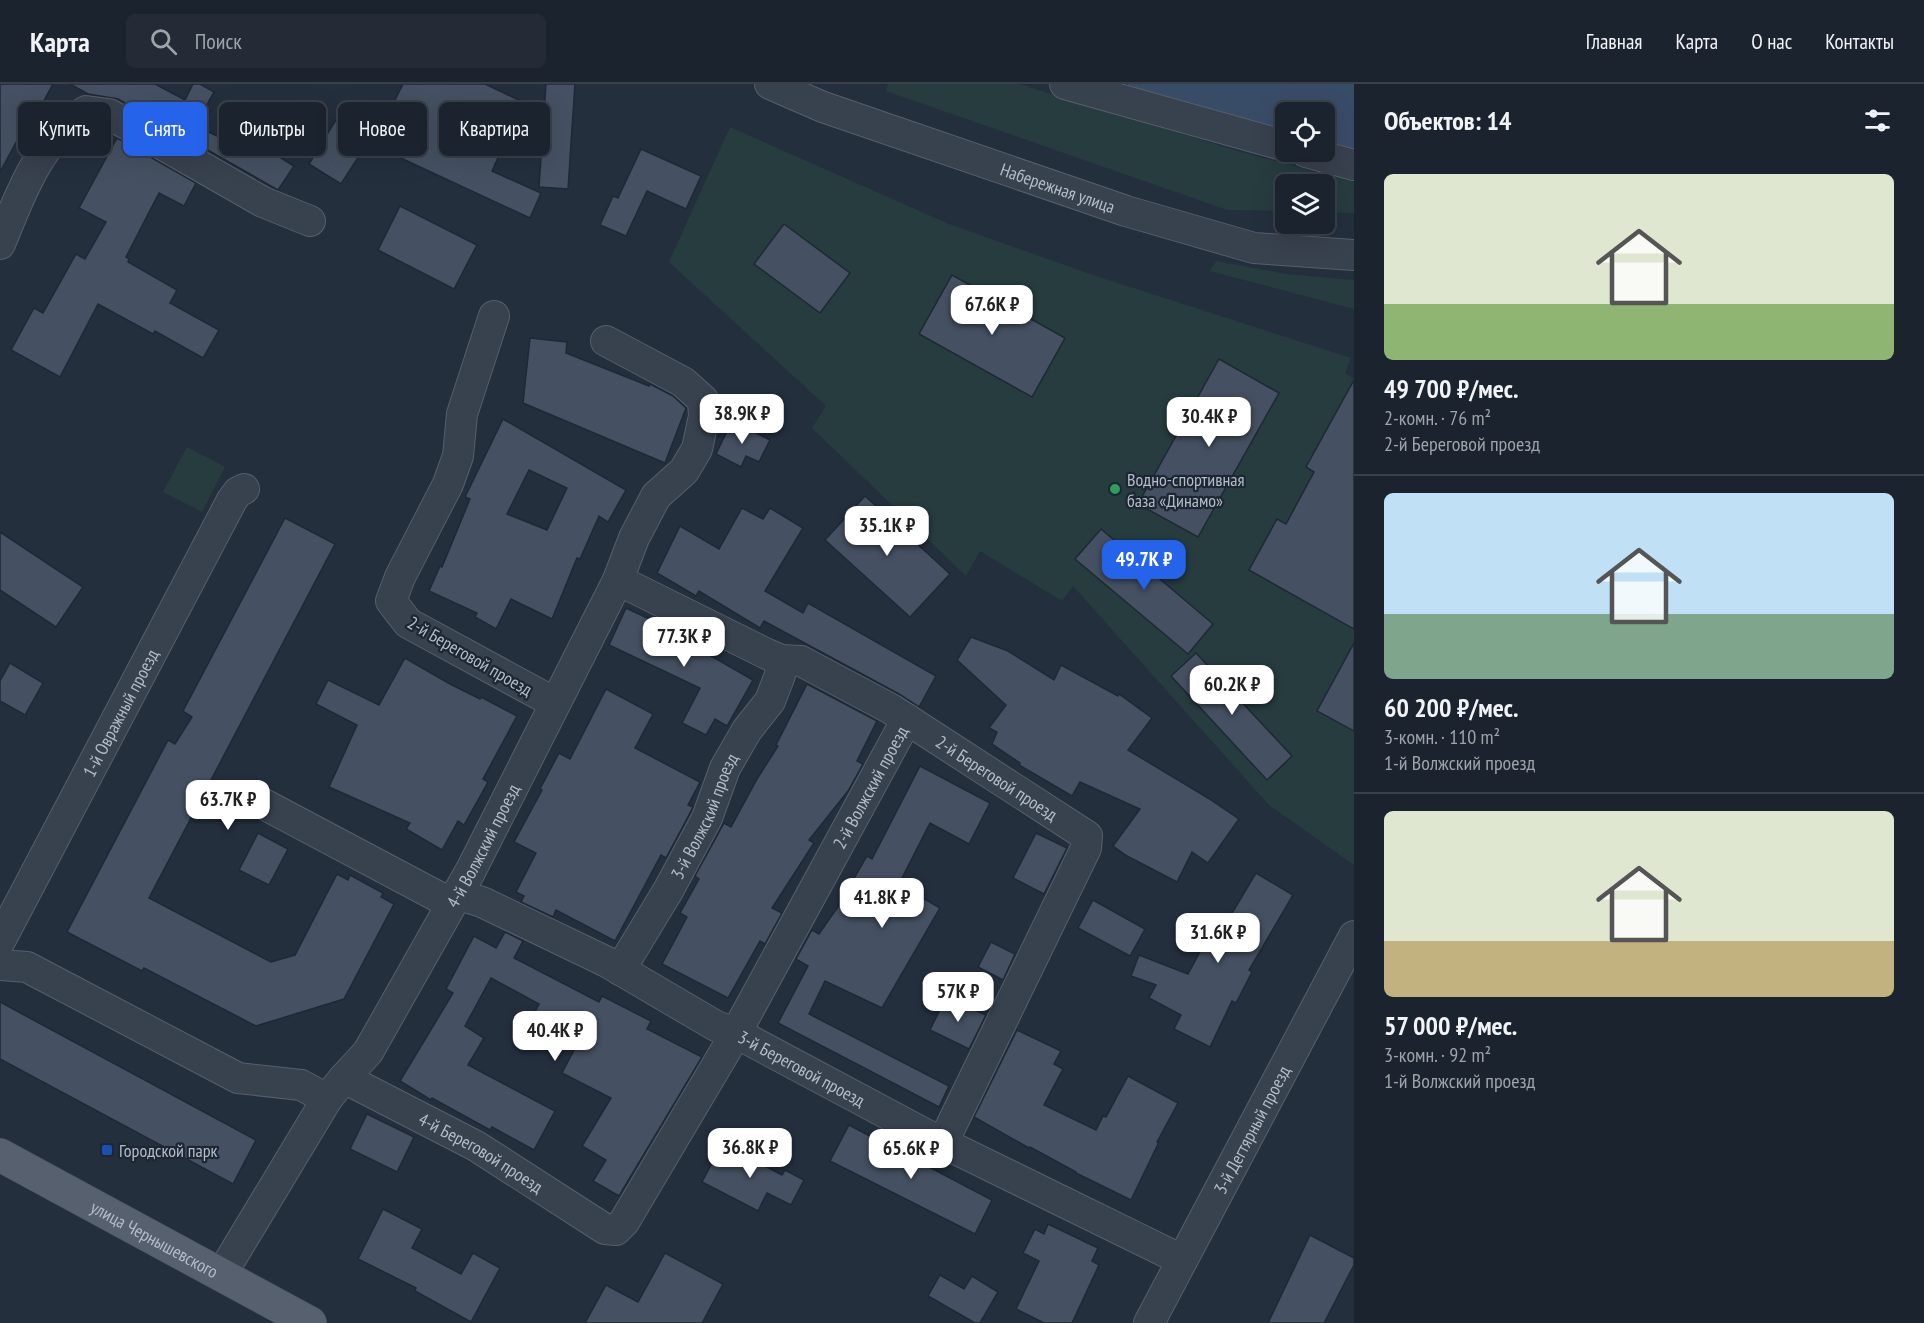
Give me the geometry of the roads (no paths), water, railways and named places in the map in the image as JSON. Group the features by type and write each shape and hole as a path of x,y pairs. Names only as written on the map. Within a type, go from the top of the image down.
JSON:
{"main road":[{"name":"улица Чернышевского","path":"0,1155 310,1323"}],"street":[{"name":"Набережная улица","path":"770,84 823,107 1135,214 1254,248 1354,255"},
{"path":"1065,84 1275,143"},
{"path":"0,244 24,184 52,141 70,121 86,111 109,114 263,202 310,221"},
{"path":"1335,160 1354,165"},
{"name":"2-й Береговой проезд","path":"494,316 462,414 459,456 448,484 400,577 391,602 408,623 555,703"},
{"name":"4-й Волжский проезд","path":"221,1275 335,1089 368,1052 471,870 618,580 634,538 656,496 684,471 697,449 704,416 703,400 683,382 606,340"},
{"name":"1-й Овражный проезд","path":"0,941 232,500 238,492 244,489"},
{"name":"2-й Береговой проезд","path":"618,580 781,660 801,661 907,719 1087,836 1086,848 942,1142"},
{"name":"3-й Волжский проезд","path":"620,970 669,889 707,818 731,758 747,730 770,701 780,675 781,660"},
{"name":"2-й Волжский проезд","path":"616,1230 624,1222 736,1033 907,719"},
{"name":"3-й Береговой проезд","path":"256,800 453,899 482,902 620,970 716,1026 736,1033 942,1142 1182,1260"},
{"name":"3-й Дегтярный проезд","path":"1149,1323 1354,936"},
{"name":"4-й Береговой проезд","path":"0,965 27,967 238,1078 335,1089 476,1146 605,1229 616,1230"}],"water":[{"path":"1128,84 1354,84 1354,154 1335,149 1335,102 1275,102 1275,131 1125,90"}],"place":[{"name":"Водно-спортивная база «Динамо»","path":"1115,489"},
{"name":"Городской парк","path":"107,1150"}]}
